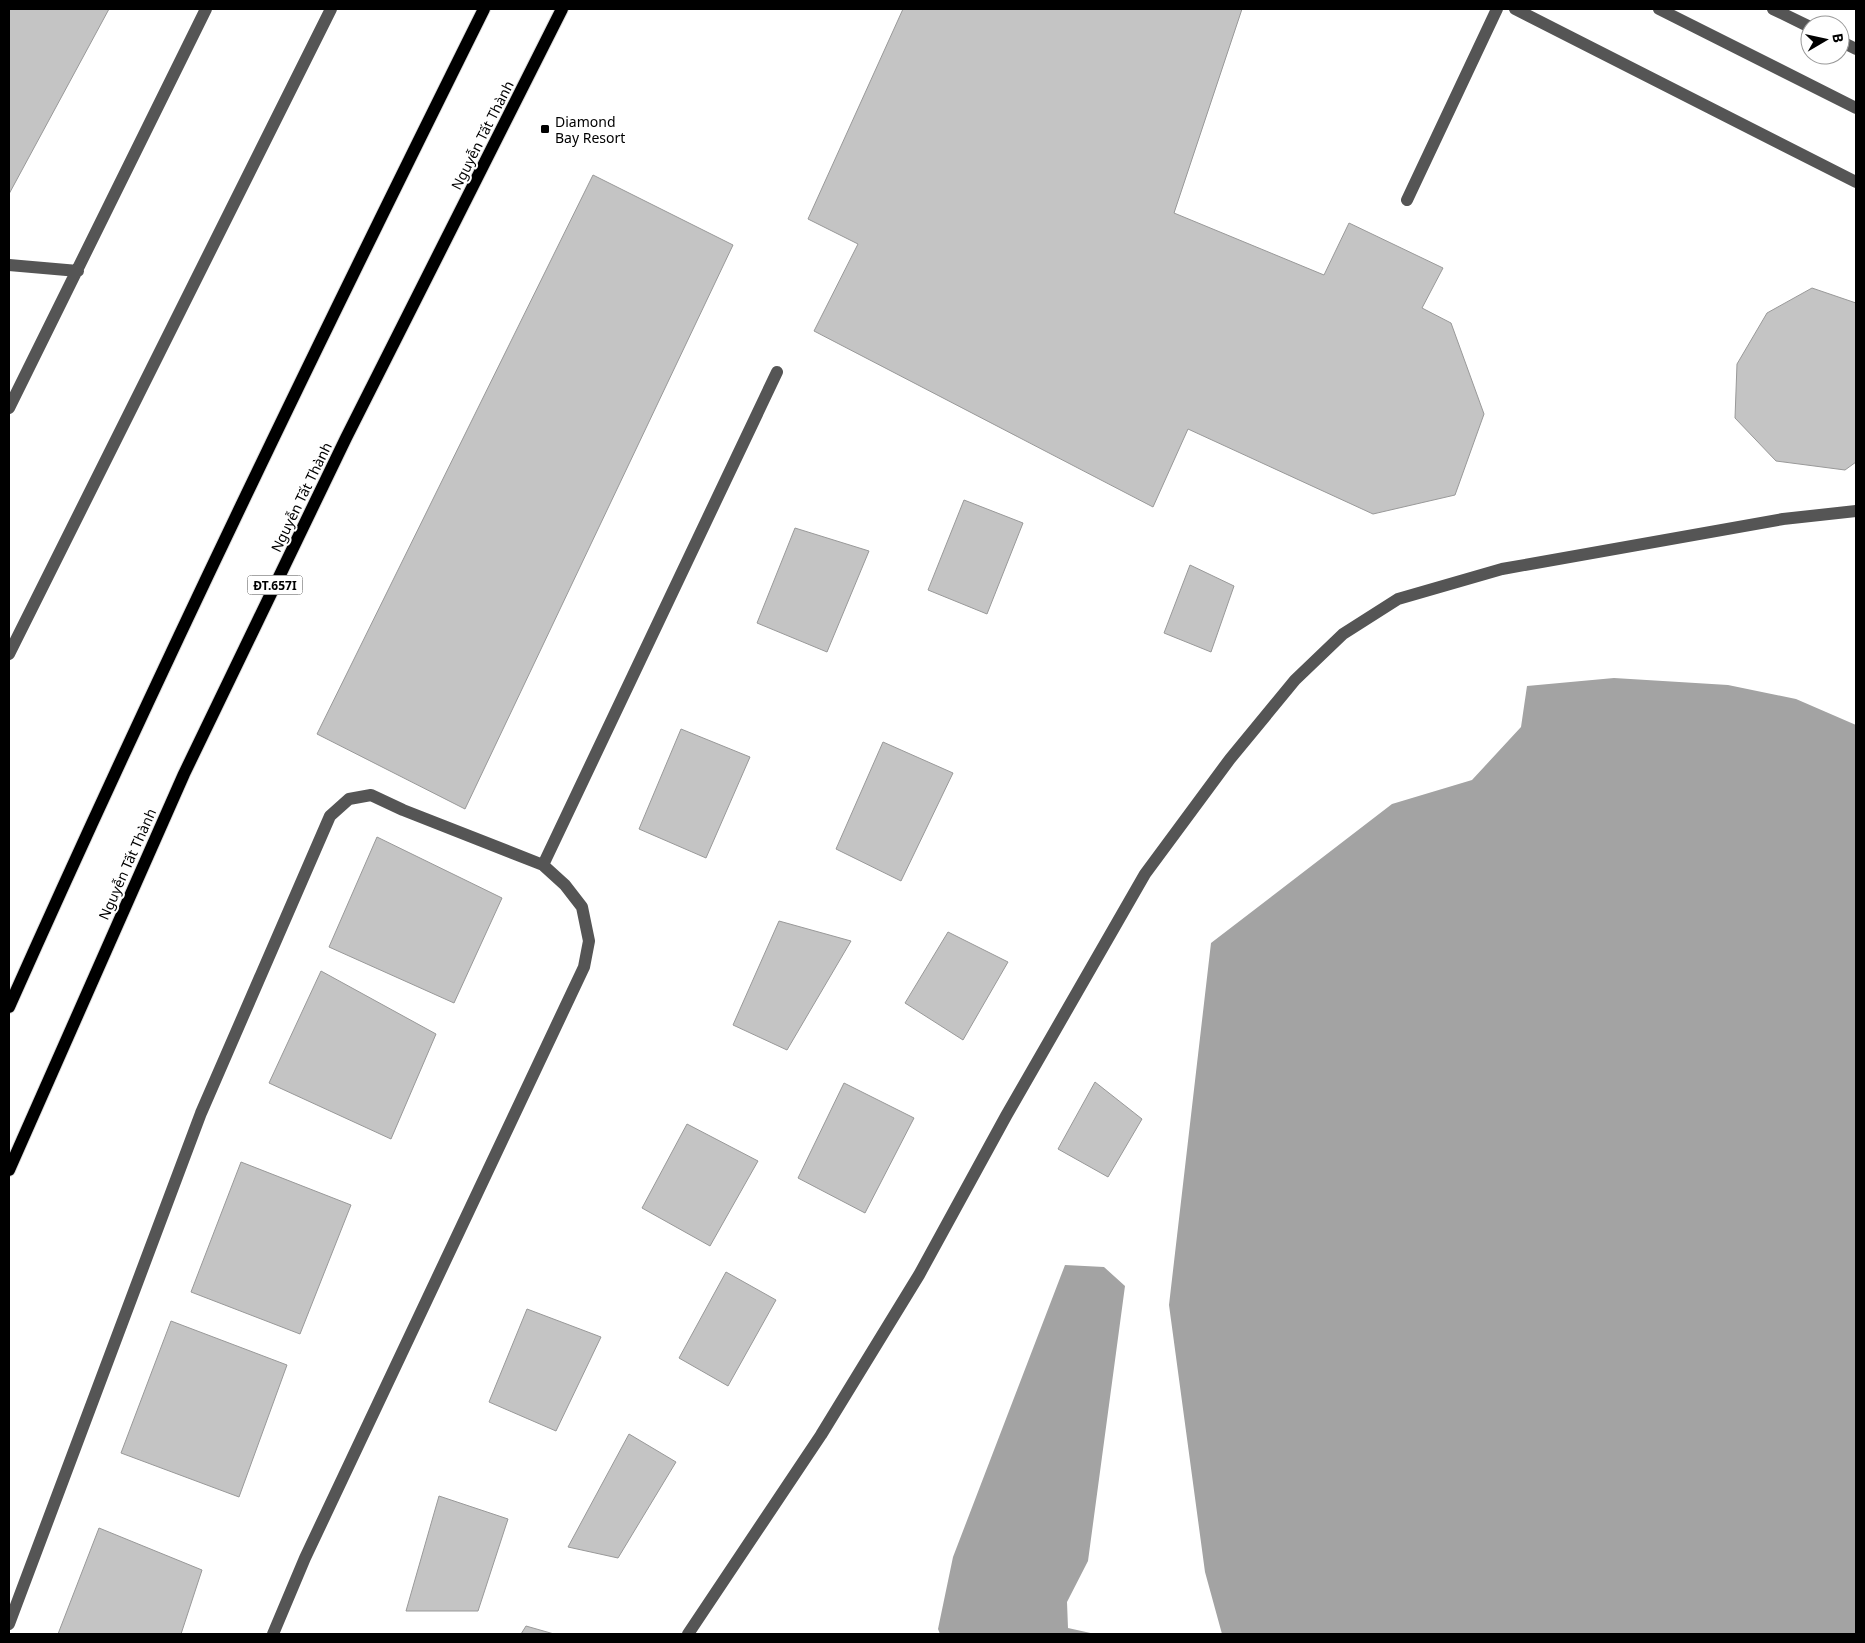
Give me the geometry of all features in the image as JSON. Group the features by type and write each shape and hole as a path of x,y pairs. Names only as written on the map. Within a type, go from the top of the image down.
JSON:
{"main road":[{"path":"9,1007 85,836 332,315 484,9"},
{"name":"Nguyễn Tất Thành","path":"9,1170 184,774 346,438 562,9"}],"lane":[{"path":"9,408 206,9"},
{"path":"9,654 331,9"},
{"path":"1407,200 1497,9"},
{"path":"1515,9 1856,182"},
{"path":"1659,9 1856,108"},
{"path":"1773,9 1800,22"},
{"path":"9,265 78,271"},
{"path":"542,865 777,372"},
{"path":"688,1634 822,1435 919,1275 1011,1108 1145,874 1230,759 1295,680 1343,634 1398,599 1502,569 1626,545 1783,518 1856,511"},
{"path":"9,1624 201,1113 330,816 349,799 371,795 403,810 542,865 566,885 582,907 589,941 584,967 305,1558 273,1634"}],"shaded area":[{"path":"1614,678 1728,685 1796,699 1856,725 1856,1634 1222,1634 1205,1572 1169,1305 1211,943 1392,804 1472,780 1521,727 1527,686"},
{"path":"1065,1265 1104,1267 1125,1286 1088,1561 1067,1602 1068,1628 1095,1634 940,1634 938,1629 953,1557"}],"building":[{"path":"9,9 109,9 9,194"},
{"path":"903,9 1242,9 1174,213 1324,275 1349,223 1443,268 1422,308 1451,323 1484,414 1455,495 1373,514 1188,429 1153,507 814,331 858,244 808,219"},
{"path":"593,175 733,245 465,809 317,734"},
{"path":"1812,288 1856,303 1856,462 1845,470 1776,461 1735,418 1737,364 1767,313"},
{"path":"964,500 1023,523 987,614 928,590"},
{"path":"795,528 869,551 827,652 757,623"},
{"path":"1190,565 1234,586 1211,652 1164,633"},
{"path":"681,729 750,757 706,858 639,829"},
{"path":"883,742 953,773 901,881 836,849"},
{"path":"377,837 502,898 454,1003 329,947"},
{"path":"779,921 851,941 787,1050 733,1025"},
{"path":"948,932 1008,962 963,1040 905,1003"},
{"path":"321,971 436,1034 391,1139 269,1083"},
{"path":"1095,1082 1142,1119 1108,1177 1058,1149"},
{"path":"844,1083 914,1118 865,1213 798,1178"},
{"path":"687,1124 758,1161 710,1246 642,1208"},
{"path":"241,1162 351,1205 300,1334 191,1292"},
{"path":"726,1272 776,1300 728,1386 679,1358"},
{"path":"527,1309 601,1337 556,1431 489,1402"},
{"path":"171,1321 287,1365 239,1497 121,1453"},
{"path":"629,1434 676,1462 618,1558 568,1547"},
{"path":"439,1496 508,1519 478,1611 406,1611"},
{"path":"99,1528 202,1570 181,1634 58,1634"},
{"path":"526,1626 554,1634 521,1634"}],"place":[{"name":"Diamond Bay Resort","path":"545,129"}]}
